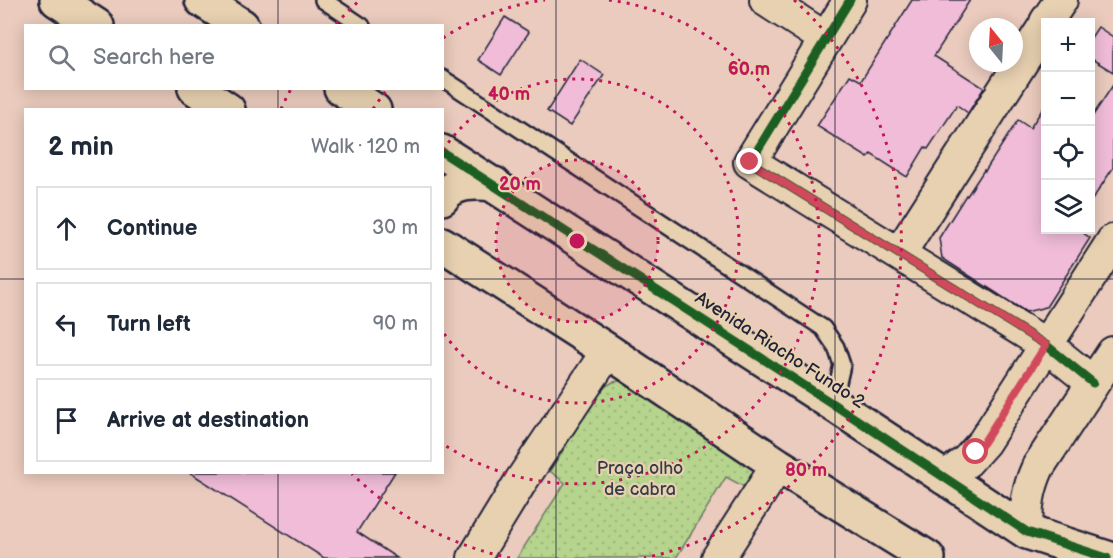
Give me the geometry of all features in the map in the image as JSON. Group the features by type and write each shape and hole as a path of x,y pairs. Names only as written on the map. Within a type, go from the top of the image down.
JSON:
{"street":[{"path":"57,0 94,24"},
{"path":"202,0 239,24"},
{"path":"766,0 826,39"},
{"path":"850,0 750,162 1046,345 1093,383"},
{"path":"1049,18 1061,0"},
{"path":"899,254 1041,31"},
{"path":"198,90 225,108"},
{"path":"344,90 372,108"},
{"name":"Avenida Riacho Fundo 2","path":"444,153 1027,532 1107,558"},
{"path":"444,196 457,186 474,182 494,184"},
{"path":"944,478 967,461 984,442 1113,241"},
{"path":"445,243 778,465 928,558"},
{"path":"474,558 521,481 608,351"},
{"path":"1027,532 1027,499 1034,475 1113,352"},
{"path":"718,558 778,465"}],"lane":[{"path":"323,0 359,24"},
{"path":"444,79 823,328 837,347 842,365 833,404"}],"green space":[{"name":"Praça olho de cabra","path":"620,381 626,381 753,467 754,474 750,490 726,477 676,558 517,558 565,483 550,471 601,389"}],"building":[{"path":"912,0 970,0 934,56 984,88 968,113 957,105 928,149 925,147 907,177 871,154 868,158 817,126 850,75 861,81"},
{"path":"505,17 529,32 501,75 478,60"},
{"path":"1098,27 1113,37 1113,72 1095,61 1095,32"},
{"path":"580,59 604,75 570,126 547,111"},
{"path":"1113,85 1113,168 1095,195 1095,126 1095,112"},
{"path":"1041,112 1041,234 1084,234 1090,238 1046,307 1026,312 942,258 939,238 1018,120 1030,128"},
{"path":"192,474 394,474 357,532 397,558 324,558"}],"cycle path":[{"path":"850,0 750,162 1046,345 1093,383"},
{"path":"444,153 1027,532 1107,558"}],"route":[{"path":"750,162 1046,345 976,452"}]}
